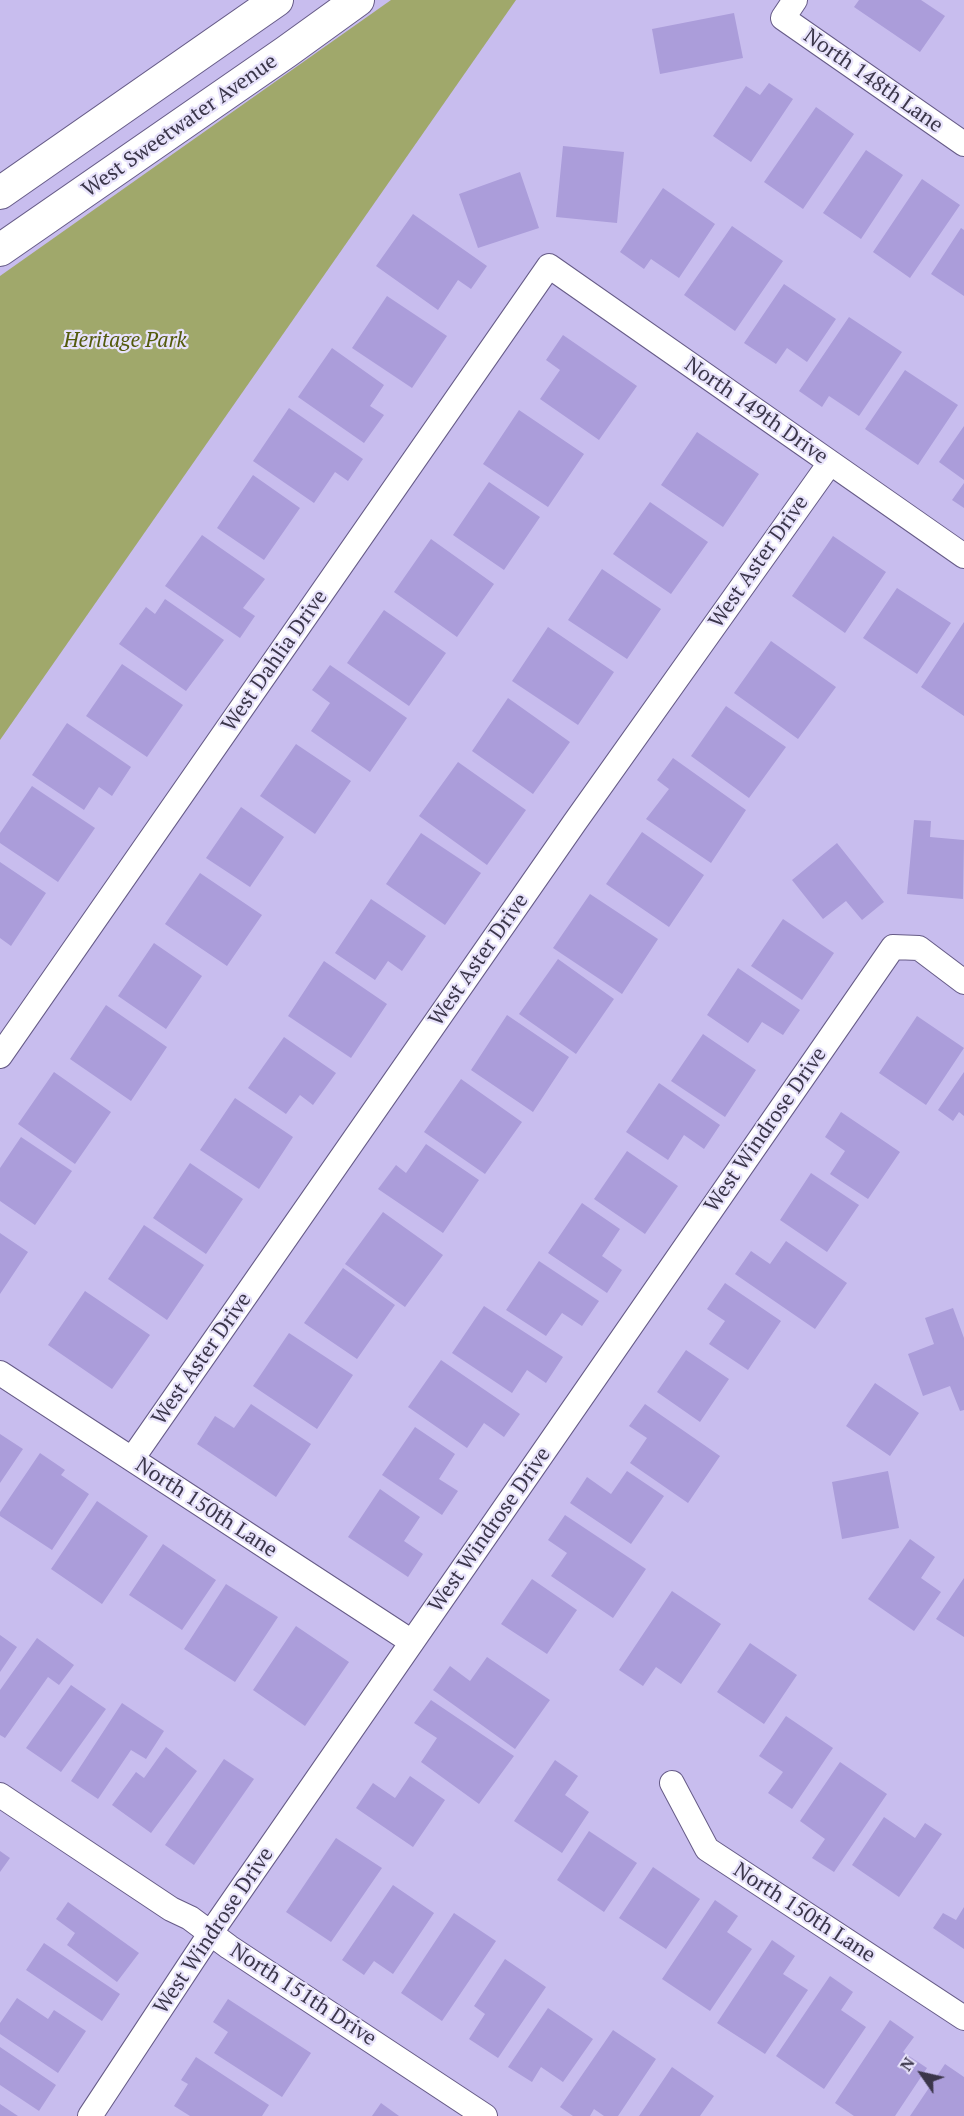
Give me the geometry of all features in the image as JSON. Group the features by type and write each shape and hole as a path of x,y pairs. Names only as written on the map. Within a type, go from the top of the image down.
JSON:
{"street":[{"path":"0,193 277,0"},
{"name":"West Sweetwater Avenue","path":"0,250 358,0"},
{"name":"North 148th Lane","path":"789,9 964,144"},
{"name":"North 149th Drive","path":"549,266 964,556"},
{"name":"West Dahlia Drive","path":"0,1056 549,266"},
{"name":"West Aster Drive","path":"132,1459 575,822 830,462"},
{"name":"West Windrose Drive","path":"90,2116 210,1934 893,947 919,948 964,982"},
{"name":"North 150th Lane","path":"0,1373 412,1642"},
{"name":"North 150th Lane","path":"672,1783 707,1849 964,2018"},
{"name":"North 151th Drive","path":"0,1795 171,1909 190,1918 210,1934 485,2116"}],"green space":[{"name":"Heritage Park","path":"391,0 516,0 0,740 0,276"}],"building":[{"path":"859,0 921,0 945,16 920,52 854,7"},
{"path":"734,13 743,58 660,74 652,29"},
{"path":"769,83 793,99 751,162 713,136 746,86 760,95"},
{"path":"816,107 854,134 803,209 764,182"},
{"path":"563,146 624,152 617,223 556,217"},
{"path":"866,150 903,175 861,239 823,213"},
{"path":"520,172 539,228 478,248 459,194"},
{"path":"922,179 960,205 910,278 873,252"},
{"path":"663,188 715,224 679,278 651,259 644,269 620,252"},
{"path":"413,214 487,266 471,289 458,280 438,310 376,266"},
{"path":"732,226 783,261 735,331 684,295"},
{"path":"961,228 964,230 964,296 931,274"},
{"path":"784,284 836,319 807,362 787,348 776,364 744,343"},
{"path":"387,296 447,336 412,388 352,348"},
{"path":"849,317 902,352 859,416 829,396 822,407 799,391"},
{"path":"563,335 637,386 599,440 540,399 560,370 546,360"},
{"path":"332,348 384,385 370,406 384,415 364,443 298,397"},
{"path":"905,370 958,405 918,465 865,429"},
{"path":"289,408 363,459 348,481 335,472 314,503 253,461"},
{"path":"519,410 584,454 548,507 483,464"},
{"path":"964,426 964,480 939,462"},
{"path":"697,432 759,474 723,527 661,485"},
{"path":"253,475 300,508 264,560 217,528"},
{"path":"489,482 540,517 504,570 453,535"},
{"path":"964,483 964,508 952,500"},
{"path":"650,502 708,542 671,594 613,554"},
{"path":"202,535 265,579 243,608 255,616 240,638 165,586"},
{"path":"833,536 886,572 845,633 792,596"},
{"path":"431,539 494,584 457,637 394,592"},
{"path":"602,569 661,609 627,659 568,620"},
{"path":"897,588 951,623 917,674 863,638"},
{"path":"165,599 224,640 186,691 119,644 146,607 155,614"},
{"path":"384,610 446,653 409,706 347,663"},
{"path":"964,622 964,716 921,687"},
{"path":"548,627 614,672 578,725 512,681"},
{"path":"771,641 836,687 798,739 734,693"},
{"path":"122,664 183,705 147,757 86,716"},
{"path":"330,665 407,718 370,772 311,731 330,703 312,690"},
{"path":"508,698 570,742 533,794 472,751"},
{"path":"726,706 786,747 749,798 691,756"},
{"path":"67,723 131,767 112,796 99,787 84,810 32,775"},
{"path":"296,744 351,781 315,834 260,796"},
{"path":"673,758 746,810 711,863 646,819 669,789 657,780"},
{"path":"458,762 526,810 487,865 419,816"},
{"path":"32,786 95,828 58,882 0,843 0,833"},
{"path":"241,807 284,837 250,887 206,858"},
{"path":"914,820 931,821 930,837 964,840 963,899 907,894"},
{"path":"642,832 704,875 669,927 606,884"},
{"path":"421,833 481,873 445,925 386,884"},
{"path":"837,843 884,902 862,920 846,901 823,919 792,880"},
{"path":"0,862 46,893 11,946 0,938"},
{"path":"200,873 262,915 227,966 165,924"},
{"path":"590,894 658,939 622,994 553,948"},
{"path":"371,899 426,936 402,971 388,961 375,980 335,953"},
{"path":"783,919 834,953 802,1000 751,966"},
{"path":"154,943 202,976 166,1029 118,996"},
{"path":"558,959 614,999 576,1054 519,1014"},
{"path":"324,961 387,1004 351,1058 288,1016"},
{"path":"738,968 800,1010 783,1035 762,1022 748,1043 707,1015"},
{"path":"106,1005 167,1047 131,1101 70,1059"},
{"path":"507,1015 569,1057 533,1112 471,1070"},
{"path":"917,1016 964,1048 926,1105 879,1073"},
{"path":"703,1034 756,1070 725,1117 671,1081"},
{"path":"284,1037 336,1073 313,1105 300,1095 286,1114 248,1088"},
{"path":"54,1072 111,1112 75,1164 18,1124"},
{"path":"964,1072 964,1116 959,1112 953,1121 938,1110"},
{"path":"461,1079 522,1122 485,1174 424,1132"},
{"path":"659,1083 720,1125 704,1149 684,1135 668,1160 626,1132"},
{"path":"235,1098 293,1137 259,1189 200,1150"},
{"path":"841,1112 900,1152 868,1199 830,1174 845,1151 825,1137"},
{"path":"21,1137 72,1171 35,1225 0,1201 0,1168"},
{"path":"426,1144 479,1180 443,1233 378,1189 396,1165 406,1173"},
{"path":"627,1151 678,1186 645,1234 594,1199"},
{"path":"190,1163 243,1199 206,1254 153,1218"},
{"path":"811,1173 859,1205 827,1252 780,1220"},
{"path":"582,1203 620,1229 602,1256 622,1270 607,1293 548,1253"},
{"path":"383,1212 443,1255 405,1307 345,1264"},
{"path":"144,1225 204,1265 167,1320 108,1279"},
{"path":"0,1233 28,1252 0,1294"},
{"path":"786,1241 847,1283 815,1329 735,1274 751,1251 770,1264"},
{"path":"539,1261 599,1301 582,1326 562,1313 546,1336 506,1310"},
{"path":"343,1268 395,1305 357,1359 304,1323"},
{"path":"725,1283 781,1321 748,1370 709,1344 725,1321 707,1309"},
{"path":"85,1291 150,1335 112,1389 48,1345"},
{"path":"484,1306 563,1357 546,1383 527,1370 512,1393 452,1353"},
{"path":"953,1308 964,1338 964,1410 960,1411 950,1386 923,1396 908,1354 934,1344 925,1318"},
{"path":"289,1333 353,1375 317,1429 253,1386"},
{"path":"686,1350 729,1379 700,1422 657,1392"},
{"path":"441,1360 520,1414 504,1437 484,1423 467,1448 408,1407"},
{"path":"875,1383 919,1413 890,1456 846,1426"},
{"path":"251,1404 311,1444 276,1497 197,1444 215,1416 234,1428"},
{"path":"645,1404 720,1456 688,1503 630,1463 647,1438 629,1426"},
{"path":"415,1427 455,1454 439,1479 458,1491 442,1515 382,1475"},
{"path":"0,1434 23,1449 0,1483"},
{"path":"40,1453 65,1470 61,1475 89,1494 52,1550 0,1516 0,1512"},
{"path":"627,1471 664,1496 631,1544 570,1503 587,1477 611,1494"},
{"path":"888,1471 899,1528 842,1539 832,1482"},
{"path":"380,1489 420,1517 404,1541 423,1554 408,1577 348,1537"},
{"path":"97,1501 148,1536 102,1604 51,1569"},
{"path":"565,1515 646,1569 613,1618 551,1576 567,1553 548,1540"},
{"path":"910,1539 935,1557 921,1578 941,1592 914,1631 868,1599"},
{"path":"163,1544 216,1580 182,1630 129,1595"},
{"path":"964,1578 964,1637 936,1619"},
{"path":"532,1579 577,1610 547,1654 501,1624"},
{"path":"226,1584 278,1617 235,1682 184,1649"},
{"path":"672,1591 721,1624 681,1684 656,1667 643,1686 619,1670"},
{"path":"296,1626 349,1662 305,1726 253,1690"},
{"path":"0,1635 17,1647 0,1672"},
{"path":"37,1638 74,1665 59,1685 48,1677 5,1738 0,1735 0,1690"},
{"path":"750,1643 797,1675 764,1724 717,1692"},
{"path":"487,1657 550,1700 515,1749 433,1690 450,1666 470,1681"},
{"path":"71,1685 106,1709 61,1772 26,1748"},
{"path":"431,1700 514,1756 479,1804 421,1762 437,1738 414,1723"},
{"path":"122,1703 164,1731 146,1759 131,1750 98,1799 71,1781"},
{"path":"786,1716 833,1748 792,1809 768,1793 783,1772 759,1756"},
{"path":"166,1747 197,1771 151,1833 112,1805 136,1772 144,1778"},
{"path":"224,1759 254,1779 194,1865 165,1845"},
{"path":"555,1760 578,1776 565,1795 589,1812 562,1853 514,1821"},
{"path":"840,1762 887,1794 834,1872 812,1858 825,1839 800,1821"},
{"path":"410,1776 445,1800 413,1847 356,1808 373,1783 395,1798"},
{"path":"884,1817 915,1838 925,1823 942,1834 899,1897 852,1865"},
{"path":"589,1831 637,1863 604,1912 557,1880"},
{"path":"336,1838 382,1868 331,1942 286,1912"},
{"path":"0,1851 10,1858 0,1872"},
{"path":"653,1867 700,1899 666,1949 619,1918"},
{"path":"393,1885 434,1913 393,1974 374,1961 364,1975 342,1960"},
{"path":"715,1900 738,1916 727,1932 752,1949 710,2011 662,1979"},
{"path":"68,1902 139,1953 117,1982 67,1945 75,1933 56,1919"},
{"path":"964,1907 964,1949 933,1928 943,1913 956,1920"},
{"path":"454,1913 496,1941 442,2021 401,1993"},
{"path":"772,1940 795,1956 783,1974 808,1990 765,2054 717,2023"},
{"path":"44,1943 120,1994 102,2021 26,1970"},
{"path":"505,1959 546,1987 498,2058 469,2039 485,2014 474,2006"},
{"path":"830,1976 853,1992 841,2010 866,2027 824,2089 776,2056"},
{"path":"17,1998 48,2019 54,2010 86,2031 58,2073 0,2034 0,2023"},
{"path":"228,1999 311,2053 282,2097 214,2053 228,2032 213,2022"},
{"path":"548,2008 593,2039 563,2082 541,2067 532,2082 508,2067"},
{"path":"890,2020 914,2037 903,2052 927,2068 895,2116 854,2116 835,2103"},
{"path":"613,2030 656,2059 618,2116 604,2116 594,2109 590,2116 573,2116 560,2107"},
{"path":"0,2047 56,2085 39,2111 0,2085"},
{"path":"196,2057 269,2105 262,2116 190,2116 174,2106 188,2084 181,2080"},
{"path":"945,2064 964,2077 964,2116 910,2116"},
{"path":"672,2067 714,2096 700,2116 639,2116"},
{"path":"381,2103 399,2116 372,2116"},
{"path":"0,2104 18,2116 0,2116"}]}
